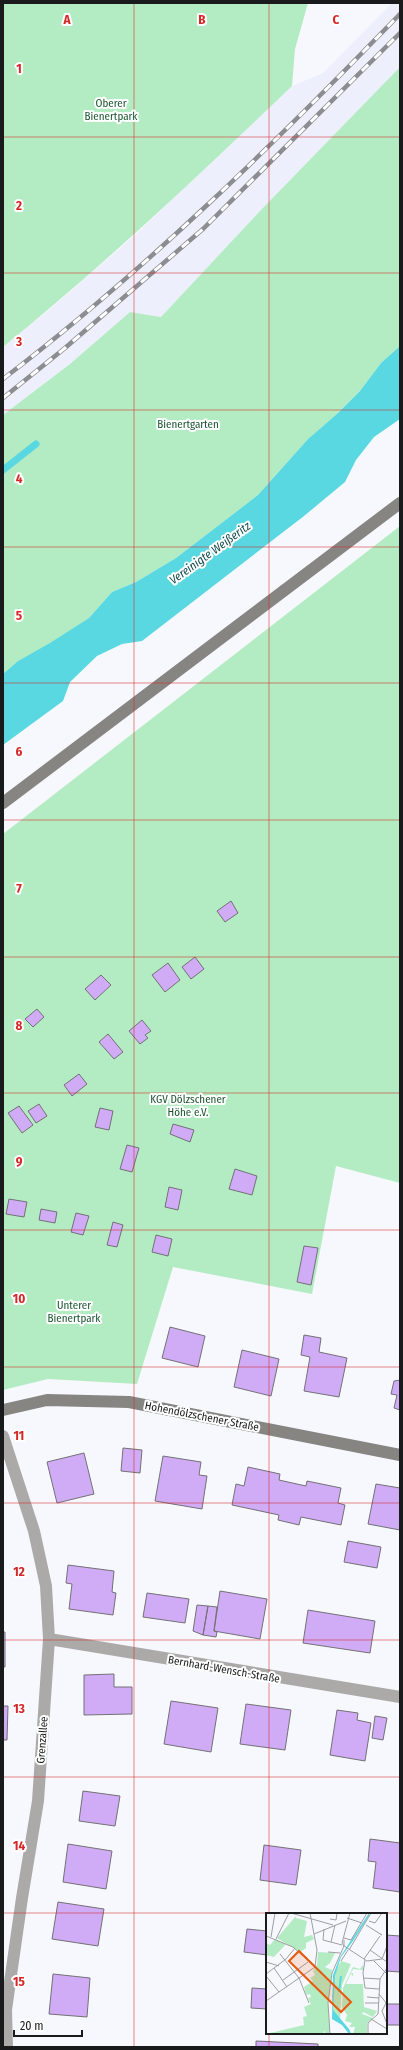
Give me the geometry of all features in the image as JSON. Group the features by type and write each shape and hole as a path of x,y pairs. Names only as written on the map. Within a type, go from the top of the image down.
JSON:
{"main road":[{"path":"3,803 400,504"},
{"name":"Hohendölzschener Straße","path":"3,1410 47,1400 129,1402 400,1455"}],"street":[{"name":"Grenzallee","path":"3,1436 35,1539 46,1586 49,1639 38,1801 6,2010 7,2047"},
{"name":"Bernhard-Wensch-Straße","path":"49,1639 400,1697"}],"shaded area":[{"path":"392,3 400,3 400,67 260,211 161,317 130,312 70,364 3,415 3,347 49,310 134,236 292,86 323,73"}],"green space":[{"name":"Oberer Bienertpark","path":"3,3 308,3 295,49 292,86 186,187 78,284 3,347"},
{"name":"Bienertgarten","path":"400,67 400,346 381,363 360,391 338,413 308,439 258,495 176,558 136,582 112,592 89,618 50,644 18,661 3,674 3,415 70,364 130,312 161,317 260,211"},
{"path":"400,526 400,1183 336,1166 312,1294 173,1267 137,1384 48,1379 3,1390 3,834"}],"water":[{"name":"Vereinigte Weißeritz","path":"400,346 400,419 374,437 356,460 345,482 304,516 142,641 122,644 97,656 70,682 63,701 3,745 3,674 18,661 89,618 112,592 136,582 176,558 258,495 308,439 338,413 360,391 381,363"}],"building":[{"path":"231,901 238,913 225,922 217,911"},
{"path":"195,957 204,969 191,979 182,967"},
{"path":"168,963 180,980 165,992 152,975"},
{"path":"101,975 111,985 95,1000 85,989"},
{"path":"37,1009 44,1017 33,1027 25,1019"},
{"path":"142,1020 151,1031 145,1035 148,1038 140,1044 129,1031"},
{"path":"108,1034 123,1052 114,1059 99,1042"},
{"path":"79,1074 87,1084 72,1096 64,1085"},
{"path":"39,1104 47,1116 36,1123 28,1111"},
{"path":"19,1106 33,1125 22,1133 8,1113"},
{"path":"100,1108 113,1111 109,1130 95,1127"},
{"path":"173,1124 194,1130 190,1142 170,1134"},
{"path":"127,1145 139,1148 132,1172 120,1169"},
{"path":"235,1169 257,1176 252,1195 229,1189"},
{"path":"169,1187 182,1190 178,1210 165,1207"},
{"path":"9,1199 27,1202 24,1217 6,1214"},
{"path":"41,1209 57,1212 55,1223 39,1220"},
{"path":"76,1213 89,1216 83,1235 71,1232"},
{"path":"113,1222 123,1225 117,1247 107,1245"},
{"path":"156,1235 172,1239 168,1256 152,1252"},
{"path":"304,1246 318,1248 311,1285 297,1282"},
{"path":"170,1327 205,1336 198,1367 162,1358"},
{"path":"304,1335 321,1338 319,1352 347,1358 339,1397 304,1391 310,1357 301,1355"},
{"path":"242,1350 279,1359 271,1396 234,1387"},
{"path":"400,1380 400,1410 394,1408 397,1395 391,1394 394,1381"},
{"path":"123,1448 142,1450 140,1473 121,1471"},
{"path":"84,1453 94,1494 57,1503 47,1462"},
{"path":"163,1456 201,1462 199,1475 207,1476 202,1509 155,1501"},
{"path":"248,1467 280,1474 279,1480 306,1486 307,1481 341,1488 338,1503 345,1505 341,1525 301,1517 299,1525 278,1520 279,1515 232,1505 236,1484 244,1486"},
{"path":"376,1484 400,1488 400,1530 368,1524"},
{"path":"348,1541 381,1547 377,1568 344,1562"},
{"path":"68,1565 114,1571 112,1592 116,1593 113,1615 69,1609 72,1584 66,1583"},
{"path":"220,1591 267,1599 260,1639 214,1631"},
{"path":"147,1593 189,1599 185,1623 143,1617"},
{"path":"197,1605 208,1606 203,1635 193,1631"},
{"path":"208,1606 217,1607 214,1631 217,1632 216,1637 203,1635"},
{"path":"308,1610 375,1621 370,1653 303,1643"},
{"path":"3,1632 5,1632 5,1667 3,1667"},
{"path":"114,1674 114,1687 132,1687 132,1714 84,1715 84,1675"},
{"path":"171,1701 218,1708 211,1752 164,1744"},
{"path":"246,1704 291,1710 285,1750 240,1744"},
{"path":"3,1706 8,1706 7,1740 3,1740"},
{"path":"337,1710 358,1713 357,1720 371,1723 365,1761 330,1755"},
{"path":"375,1716 387,1718 383,1740 372,1738"},
{"path":"83,1791 120,1796 115,1826 79,1821"},
{"path":"370,1839 400,1843 400,1892 373,1888 376,1862 368,1861"},
{"path":"68,1844 112,1851 106,1889 63,1882"},
{"path":"264,1845 301,1850 296,1885 260,1880"},
{"path":"58,1902 104,1909 98,1946 52,1939"},
{"path":"247,1929 266,1931 266,1955 244,1952"},
{"path":"387,1935 400,1936 400,1972 387,1971"},
{"path":"53,1974 90,1978 87,2017 49,2014"},
{"path":"252,1988 266,1989 266,2009 251,2008"},
{"path":"387,2004 400,2004 400,2025 387,2025"},
{"path":"256,2041 318,2044 318,2047 256,2047"}],"waterway":[{"path":"3,470 36,444"}],"railway":[{"path":"3,379 108,294 158,250 257,157 400,14"},
{"path":"3,398 65,348 203,229 400,33"}],"park label":[{"name":"KGV Dölzschener Höhe e.V.","path":"188,1105"},
{"name":"Unterer Bienertpark","path":"74,1311"}]}
